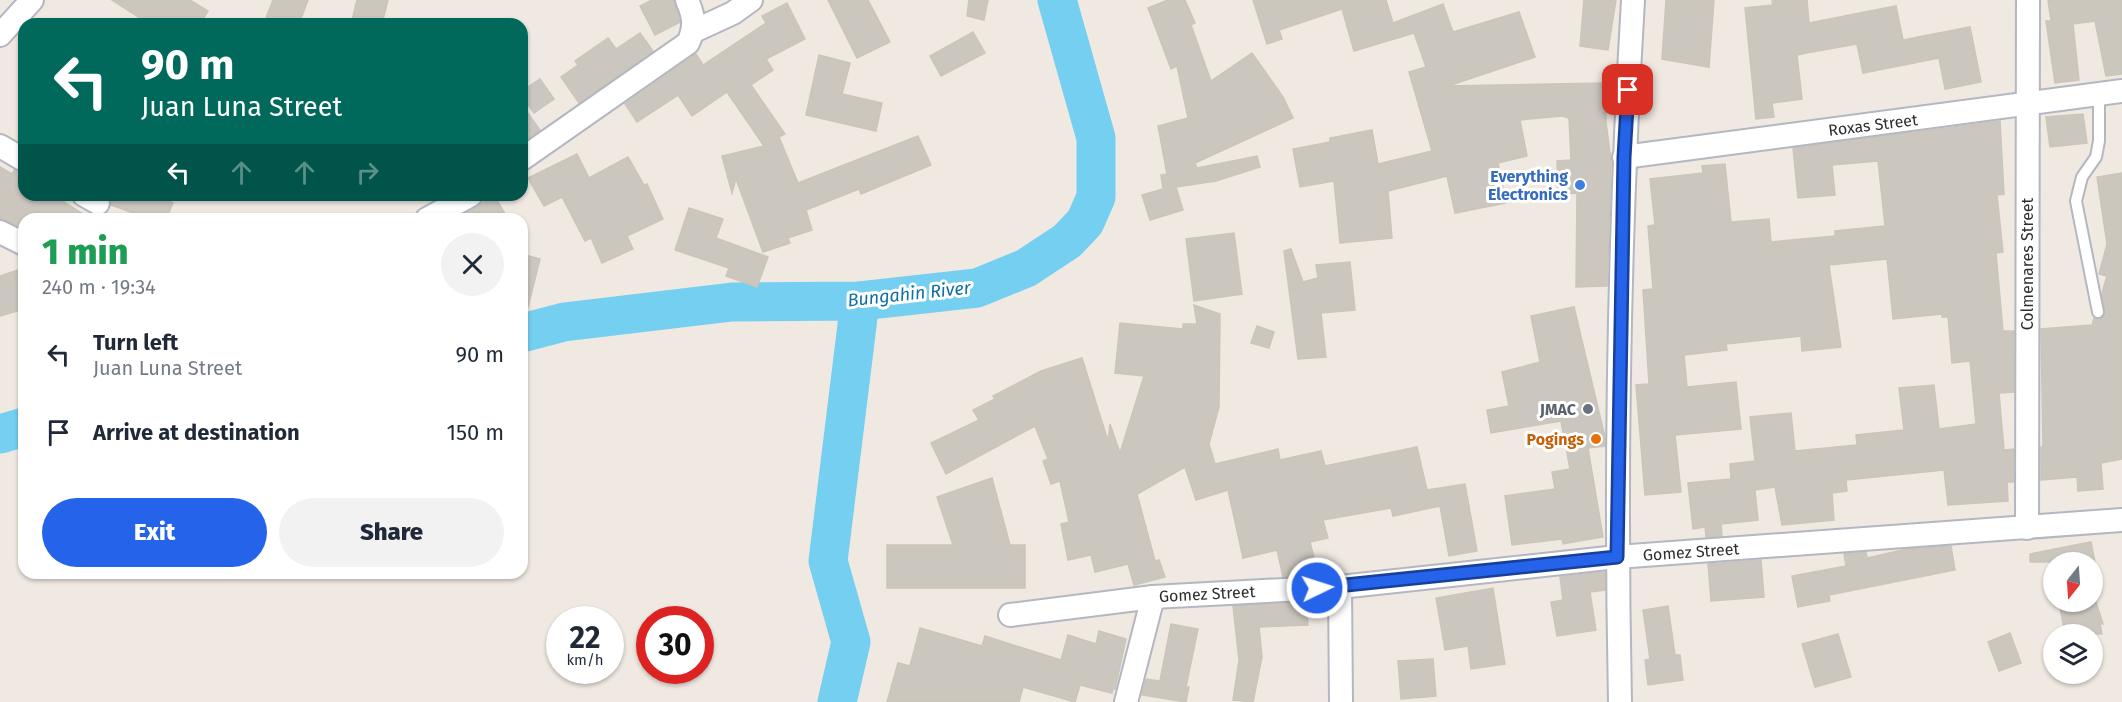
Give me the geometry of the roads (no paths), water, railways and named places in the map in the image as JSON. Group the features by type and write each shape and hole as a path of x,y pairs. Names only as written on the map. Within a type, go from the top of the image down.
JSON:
{"street":[{"path":"0,35 32,0"},
{"path":"528,155 688,43 694,31 694,16 687,0"},
{"path":"694,31 734,13 751,0"},
{"path":"1620,702 1617,557 1624,157 1633,0"},
{"name":"Colmenares Street","path":"2028,0 2028,528"},
{"name":"Roxas Street","path":"1624,157 2122,91"},
{"path":"0,146 18,156"},
{"path":"438,213 460,201"},
{"path":"0,232 18,241"},
{"name":"Gomez Street","path":"1010,615 1153,597 1340,587 1617,557 2122,520"},
{"path":"1340,587 1341,702"},
{"path":"1126,702 1153,597"}],"lane":[{"path":"2097,312 2076,201 2082,177 2096,157 2099,141 2099,95"}],"waterway":[{"name":"Bungahin River","path":"528,331 564,322 732,302 860,301 977,288 1026,268 1067,241 1085,222 1096,197 1096,138 1057,0"},
{"path":"837,702 851,642 828,561 860,301"},
{"name":"Bungahin River","path":"0,434 18,429"}],"place":[{"name":"Everything Electronics","path":"1580,185"},
{"name":"JMAC","path":"1588,409"},
{"name":"Pogings","path":"1596,439"}]}
